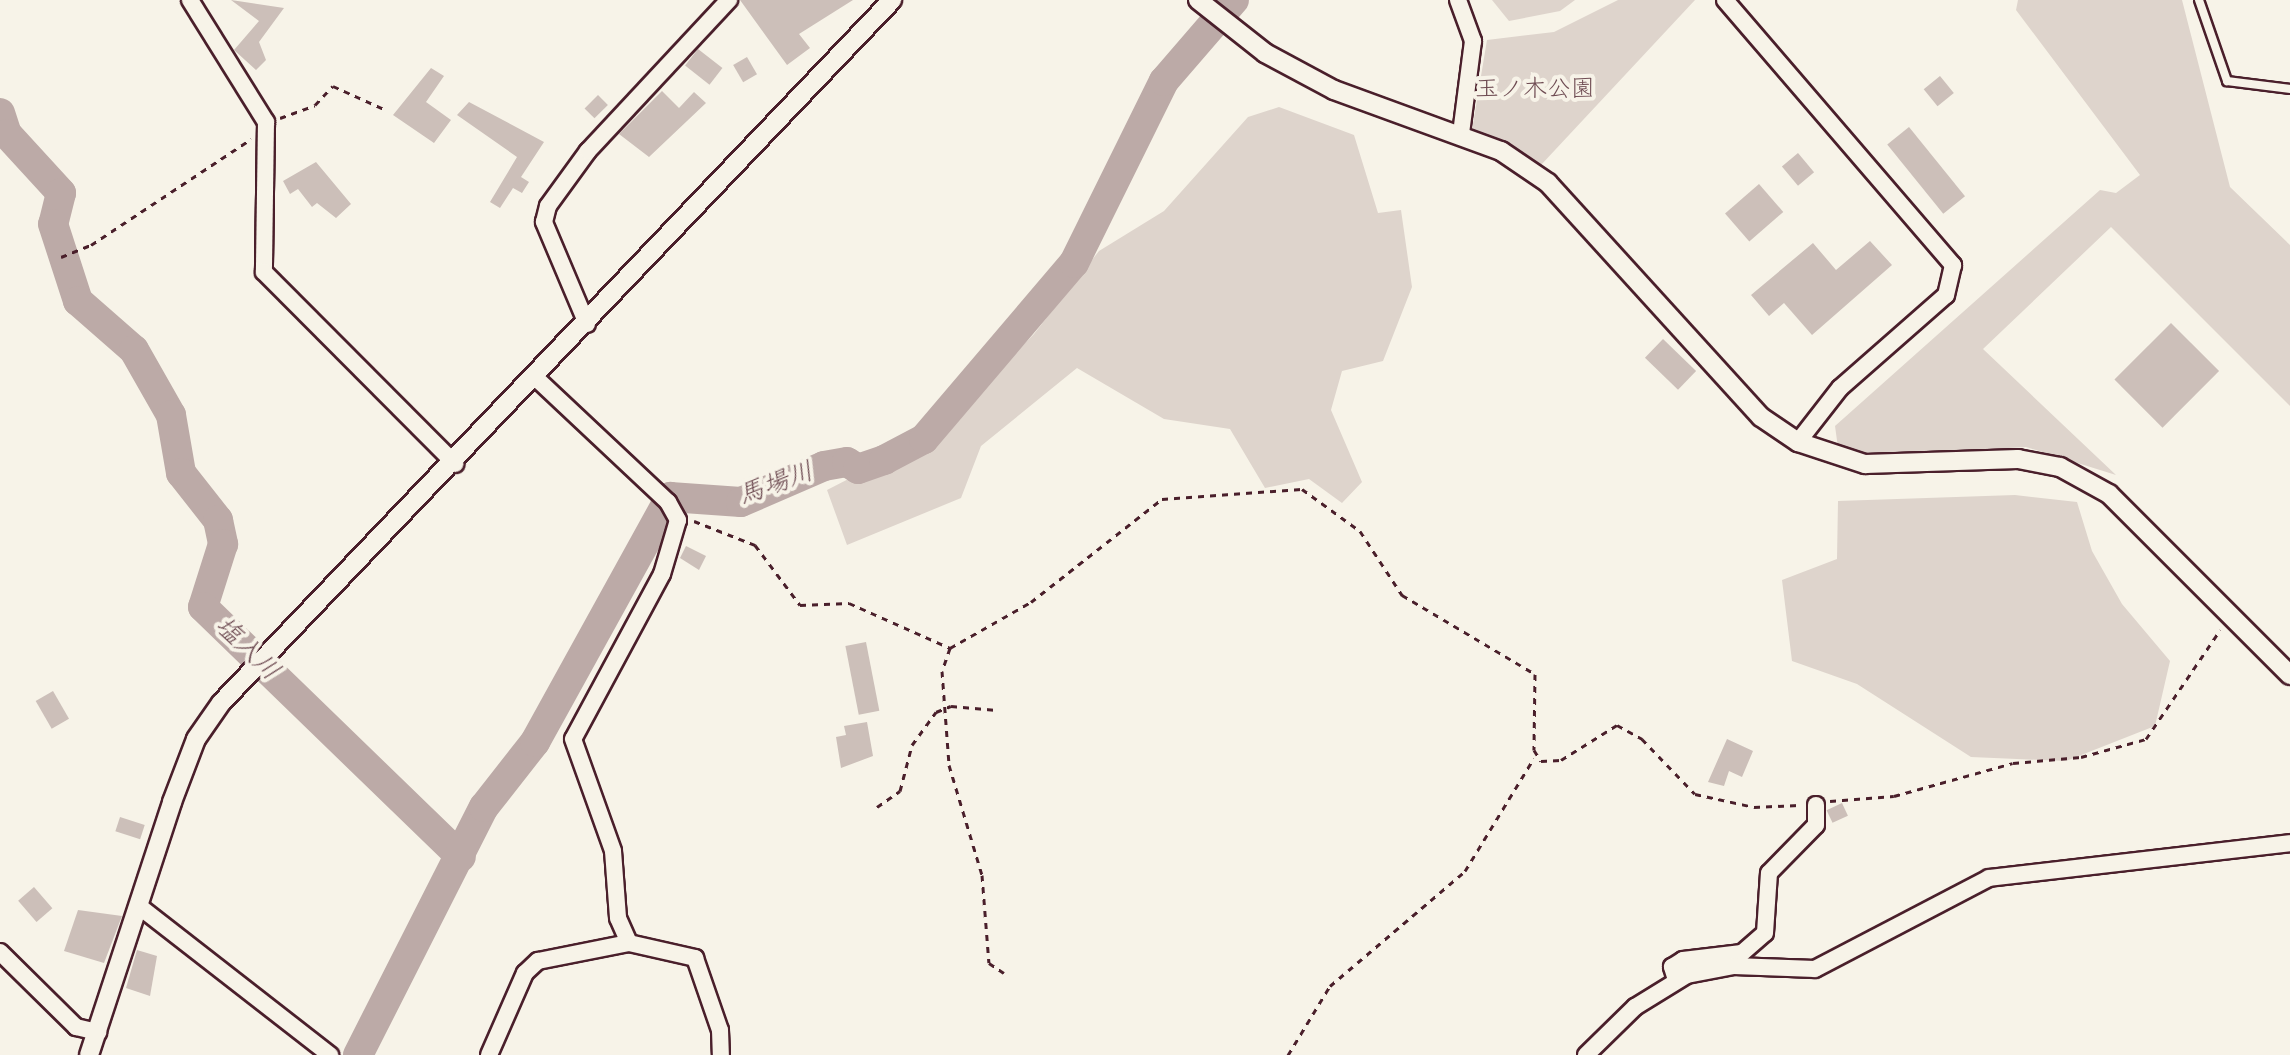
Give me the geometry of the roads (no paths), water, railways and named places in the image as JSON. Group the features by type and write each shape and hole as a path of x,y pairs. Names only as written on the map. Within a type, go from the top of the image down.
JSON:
{"street":[{"path":"190,0 267,127 264,272 455,464"},
{"path":"587,324 544,214 588,151 729,0"},
{"path":"89,1055 140,907 176,789 221,703 537,379 892,0"},
{"path":"1198,0 1265,53 1334,90 1501,151 1579,210 1736,390 1798,442 1865,464 2006,458 2060,467 2109,494 2229,621 2290,675"},
{"path":"1458,0 1473,41 1461,134"},
{"path":"1725,0 1953,265 1946,295 1840,388 1798,442"},
{"path":"537,379 668,502 678,520 662,574 573,739 613,851 618,918 629,943"},
{"path":"1676,980 1672,967 1683,960 1742,953 1765,933 1769,873 1816,825 1816,805"},
{"path":"1586,1055 1676,980 1734,966 1815,969 1972,883 2022,869 2290,843"},
{"path":"140,907 330,1055"},
{"path":"489,1055 532,966 629,943 695,958 720,1030 721,1055"},
{"path":"0,952 76,1027 98,1032"}],"lane":[{"path":"2199,0 2227,81 2290,89"}],"waterway":[{"name":"馬場川","path":"358,1055 484,807 535,742 670,497 741,502 824,466 847,462 858,469 884,460 924,439 1074,263 1164,81 1234,0"},
{"name":"塩入川","path":"0,113 7,134 61,193 53,224 78,301 134,350 171,415 181,473 218,520 223,544 203,607 461,857"}],"park label":[{"name":"玉ノ木公園","path":"1535,89"}]}
